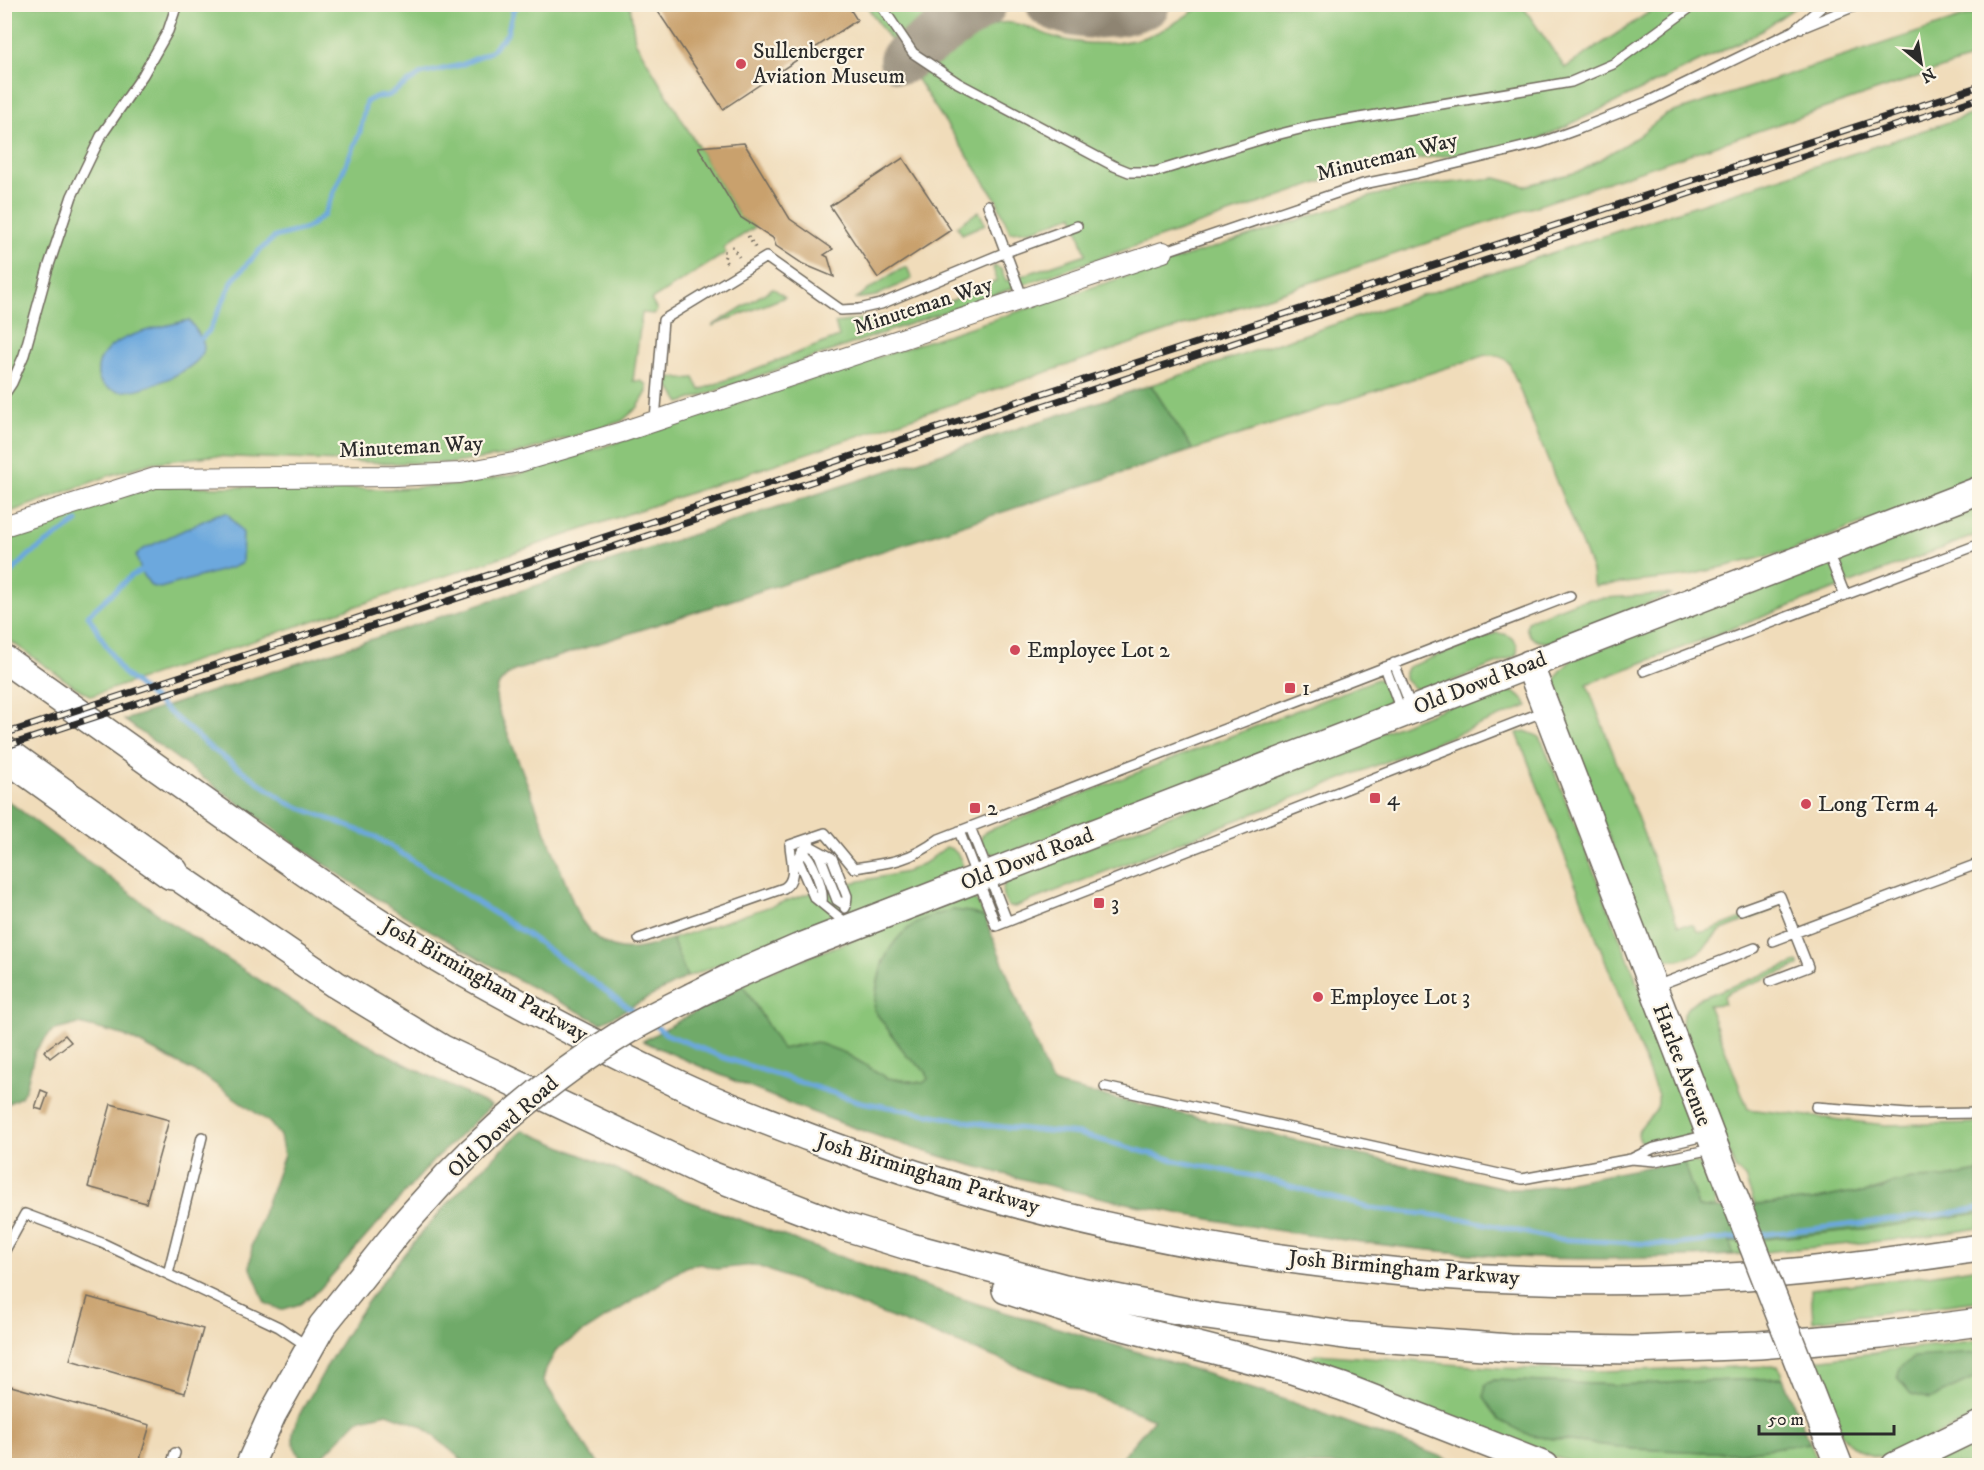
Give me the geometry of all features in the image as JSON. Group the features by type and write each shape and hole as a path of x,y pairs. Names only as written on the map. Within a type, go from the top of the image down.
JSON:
{"highway":[{"path":"4,753 172,873"},
{"path":"4,770 172,873"}],"main road":[{"name":"Old Dowd Road","path":"249,1466 272,1415 322,1326 402,1226 447,1176 508,1116 566,1071 624,1032 844,918 983,876 1980,490"},
{"name":"Josh Birmingham Parkway","path":"4,659 325,888 460,971 672,1082 801,1134 932,1179 1063,1215 1174,1240 1319,1263 1438,1275 1569,1281 1636,1281 1749,1276 1980,1248"},
{"name":"Harlee Avenue","path":"1529,664 1839,1466"},
{"path":"172,873 335,984 443,1049 703,1172 1001,1288 1105,1322 1292,1370 1344,1387 1545,1466"},
{"path":"843,1226 911,1247 1065,1288 1207,1316 1351,1336 1510,1348 1633,1350 1759,1345 1848,1338 1980,1322"},
{"path":"1895,1466 1980,1425"}],"street":[{"name":"Minuteman Way","path":"4,526 155,478 395,476 460,472 519,462 655,421 1162,252"}],"lane":[{"path":"4,395 24,355 48,267 72,196 87,162 101,136 143,75 168,31 177,4"},
{"path":"880,4 913,53 958,83 1129,172 1155,172 1312,126 1571,82 1613,64 1695,4"},
{"name":"Minuteman Way","path":"1162,252 1363,184 1481,158 1550,139 1647,102 1793,31 1825,4"},
{"path":"1793,31 1860,4"},
{"path":"988,205 1023,299"},
{"path":"655,421 663,320 766,257 841,310 859,309 881,304 1006,252 1077,226"},
{"path":"1644,671 1980,544"},
{"path":"1826,549 1845,595"},
{"path":"844,918 814,897 798,860 825,833 854,868 906,859 923,851 939,839 959,831 1570,596"},
{"path":"1394,663 1407,711"},
{"path":"1385,667 1407,711"},
{"path":"970,827 996,926 1545,710"},
{"path":"959,831 1008,921"},
{"path":"639,939 759,897 789,884 793,878 790,845 809,847"},
{"path":"809,847 844,918"},
{"path":"1773,941 1980,863"},
{"path":"1741,910 1780,896 1808,967 1771,981"},
{"path":"1652,987 1755,948"},
{"path":"1105,1087 1522,1179 1631,1160 1655,1161 1712,1142"},
{"path":"1816,1107 1908,1114 1980,1113"},
{"path":"168,1274 202,1137"},
{"path":"4,1252 25,1214 102,1243 168,1274 279,1327 310,1348"},
{"path":"171,1466 175,1453"}],"green space":[{"path":"5,5 630,5 635,41 740,217 755,227 723,248 726,253 651,300 657,310 655,314 642,313 633,381 641,381 647,385 647,392 638,407 622,421 516,454 453,463 209,456 151,463 111,475 5,514"},
{"path":"866,5 949,5 892,43"},
{"path":"1203,5 1522,5 1565,68 1660,5 1799,5 1756,34 1544,137 1507,150 1423,158 1356,170 680,403 668,385 671,377 694,378 700,390 839,337 835,323 909,313 953,300 997,280 994,266 1001,269 1006,281 1086,254 1073,215 1033,230 1010,232 996,199 916,78 981,31 1000,23 1022,25 1068,41 1120,42 1156,33"},
{"path":"1979,12 1979,56 91,696 5,637 5,538 117,497 157,486 392,489 459,485 523,473 1372,196 1418,186 1496,178 1525,186 1581,171 1637,137 1665,115"},
{"path":"1979,112 1979,479 1793,550 1682,577 1595,586 1592,571 1509,363 1499,356 1486,355 1193,450 1151,385"},
{"path":"979,211 985,224 962,234 957,226"},
{"path":"907,267 912,279 876,296 855,299 895,272"},
{"path":"773,288 785,297 712,326"},
{"path":"1151,385 1193,450 514,671 504,678 498,686 496,696 498,708 578,915 598,939 619,949 643,948 672,939 687,977 601,1023 468,953 371,895 285,837 124,720"},
{"path":"1979,500 1979,534 1587,684 1678,925 1693,925 1697,931 1705,932 1773,906 1777,908 1722,930 1705,947 1687,958 1674,960 1655,955 1552,691 1559,673 1573,659"},
{"path":"1670,595 1550,642 1535,639 1529,635 1526,627 1529,620 1576,602"},
{"path":"1496,633 1505,634 1513,639 1517,646 1516,656 1427,691 1415,688 1405,679 1408,667"},
{"path":"1377,679 1383,682 1388,689 1390,698 1386,707 1000,856 991,853 982,844 982,836 985,832"},
{"path":"1493,689 1513,692 1521,697 1528,706 1015,907 1009,907 1004,900 1002,893 1008,879"},
{"path":"1525,731 1538,736 1543,743 1693,1123 1690,1135 1656,1144 1644,1143 1639,1138 1638,1134 1644,1122 1657,1107 1658,1096 1517,733"},
{"path":"4,798 166,920 311,1013 409,1066 491,1106 433,1161 319,1290 300,1304 281,1310 265,1303 250,1266 252,1245 284,1155 280,1136 270,1123 205,1077 123,1035 79,1024 52,1031 35,1051 26,1088 21,1097 5,1105"},
{"path":"946,847 953,850 959,857 963,867 959,872 687,977 672,939 825,888 906,872 928,861"},
{"path":"969,896 978,903 985,918 971,912 883,960 874,1010 907,1056 926,1071 928,1079 923,1083 887,1078 845,1053 801,1044 782,1049 743,985 755,977"},
{"path":"953,910 971,912 985,918 1048,1076 1053,1083 1061,1086 1508,1189 1544,1187 1683,1160 1698,1207 1716,1209 1864,1193 1912,1179 1945,1178 1979,1172 1979,1213 1881,1227 1730,1242 1733,1255 1585,1259 1506,1257 1359,1242 1173,1213 1005,1175 923,1151 801,1108 643,1041 743,985 782,1049 816,1042 845,1053 887,1078 923,1083 928,1079 926,1071 907,1056 874,1010 878,983 885,958 899,937 926,918"},
{"path":"1797,962 1799,966 1729,992 1724,996 1724,1004 1708,1005 1748,1109 1885,1125 1979,1123 1979,1172 1945,1178 1912,1179 1864,1193 1755,1205 1745,1178 1735,1168 1682,1030 1682,1020 1687,1008 1698,999"},
{"path":"523,1130 686,1200 844,1258 971,1302 1158,1358 1283,1399 1464,1465 1115,1465 1154,1419 755,1265 716,1269 701,1264 687,1266 557,1349 546,1369 543,1380 592,1456 603,1465 468,1465 422,1426 387,1413 358,1420 317,1462 303,1461 293,1442 296,1422 337,1348 359,1314 383,1280 436,1217"},
{"path":"1683,1160 1692,1161 1705,1170 1711,1184 1716,1209 1698,1207"},
{"path":"1979,1213 1979,1228 1914,1238 1733,1255 1729,1243 1881,1227"},
{"path":"1979,1267 1979,1301 1813,1321 1811,1289 1909,1278"},
{"path":"1979,1340 1979,1353 1971,1354 1930,1399 1979,1376 1979,1416 1887,1457 1875,1456 1856,1449 1842,1435 1828,1406 1831,1404 1816,1360"},
{"path":"1979,1353 1979,1376 1930,1399 1911,1394 1897,1377 1900,1368 1914,1357"},
{"path":"1316,1354 1500,1368 1600,1371 1778,1366 1783,1378 1618,1385 1494,1380 1531,1436 1635,1449 1735,1453 1810,1443 1820,1465 1581,1465 1520,1447 1311,1365 1312,1356"},
{"path":"1783,1378 1810,1443 1735,1453 1635,1449 1531,1436 1499,1420 1484,1398 1485,1385 1494,1380 1618,1385"},
{"path":"1979,1439 1979,1465 1923,1465"}],"water":[{"path":"189,320 204,344 201,356 193,364 168,379 139,389 118,391 105,386 100,381 98,375 100,361 106,351 117,342 146,330"},
{"path":"227,513 243,533 242,563 160,588 151,586 141,571 136,556 141,550 218,514"}],"building":[{"name":"Sullenberger Aviation Museum","path":"653,4 847,4 857,20 723,109"},
{"name":"Sullenberger Aviation Museum","path":"744,143 790,219 833,249 824,255 828,257 834,277 803,264 776,246 773,238 740,217 698,147"},
{"path":"903,158 951,230 878,278 830,206"},
{"path":"65,1035 71,1042 50,1058 44,1051"},
{"path":"41,1090 48,1093 42,1110 35,1108"},
{"path":"111,1104 169,1120 146,1203 88,1187"},
{"path":"88,1297 203,1329 185,1393 70,1360"},
{"path":"4,1384 150,1425 138,1466 4,1466"}],"waterway":[{"path":"196,341 209,331 233,280 259,251 275,237 307,228 324,215 360,132 366,102 375,97 388,96 421,74 461,65 490,52 507,34 513,11 519,4"},
{"path":"4,580 29,555 77,522"},
{"path":"141,571 131,576 88,615 122,672 212,749 288,803 376,837 528,935 639,1015"},
{"path":"654,1025 666,1034 722,1057 861,1102 993,1126 1079,1134 1181,1162 1258,1177 1370,1208 1459,1218 1555,1239 1673,1245 1743,1237"},
{"path":"1758,1235 1980,1208"}],"taxiway":[{"path":"903,60 983,4"},
{"path":"1050,4 1086,14 1123,11 1146,4"}],"railway":[{"path":"4,734 1980,86"},
{"path":"4,747 1980,98"}],"place":[{"name":"Sullenberger Aviation Museum","path":"741,64"},
{"name":"Employee Lot 2","path":"1015,650"},
{"name":"1","path":"1290,688"},
{"name":"4","path":"1375,798"},
{"name":"Long Term 4","path":"1806,804"},
{"name":"2","path":"975,808"},
{"name":"3","path":"1099,903"},
{"name":"Employee Lot 3","path":"1318,997"}]}
